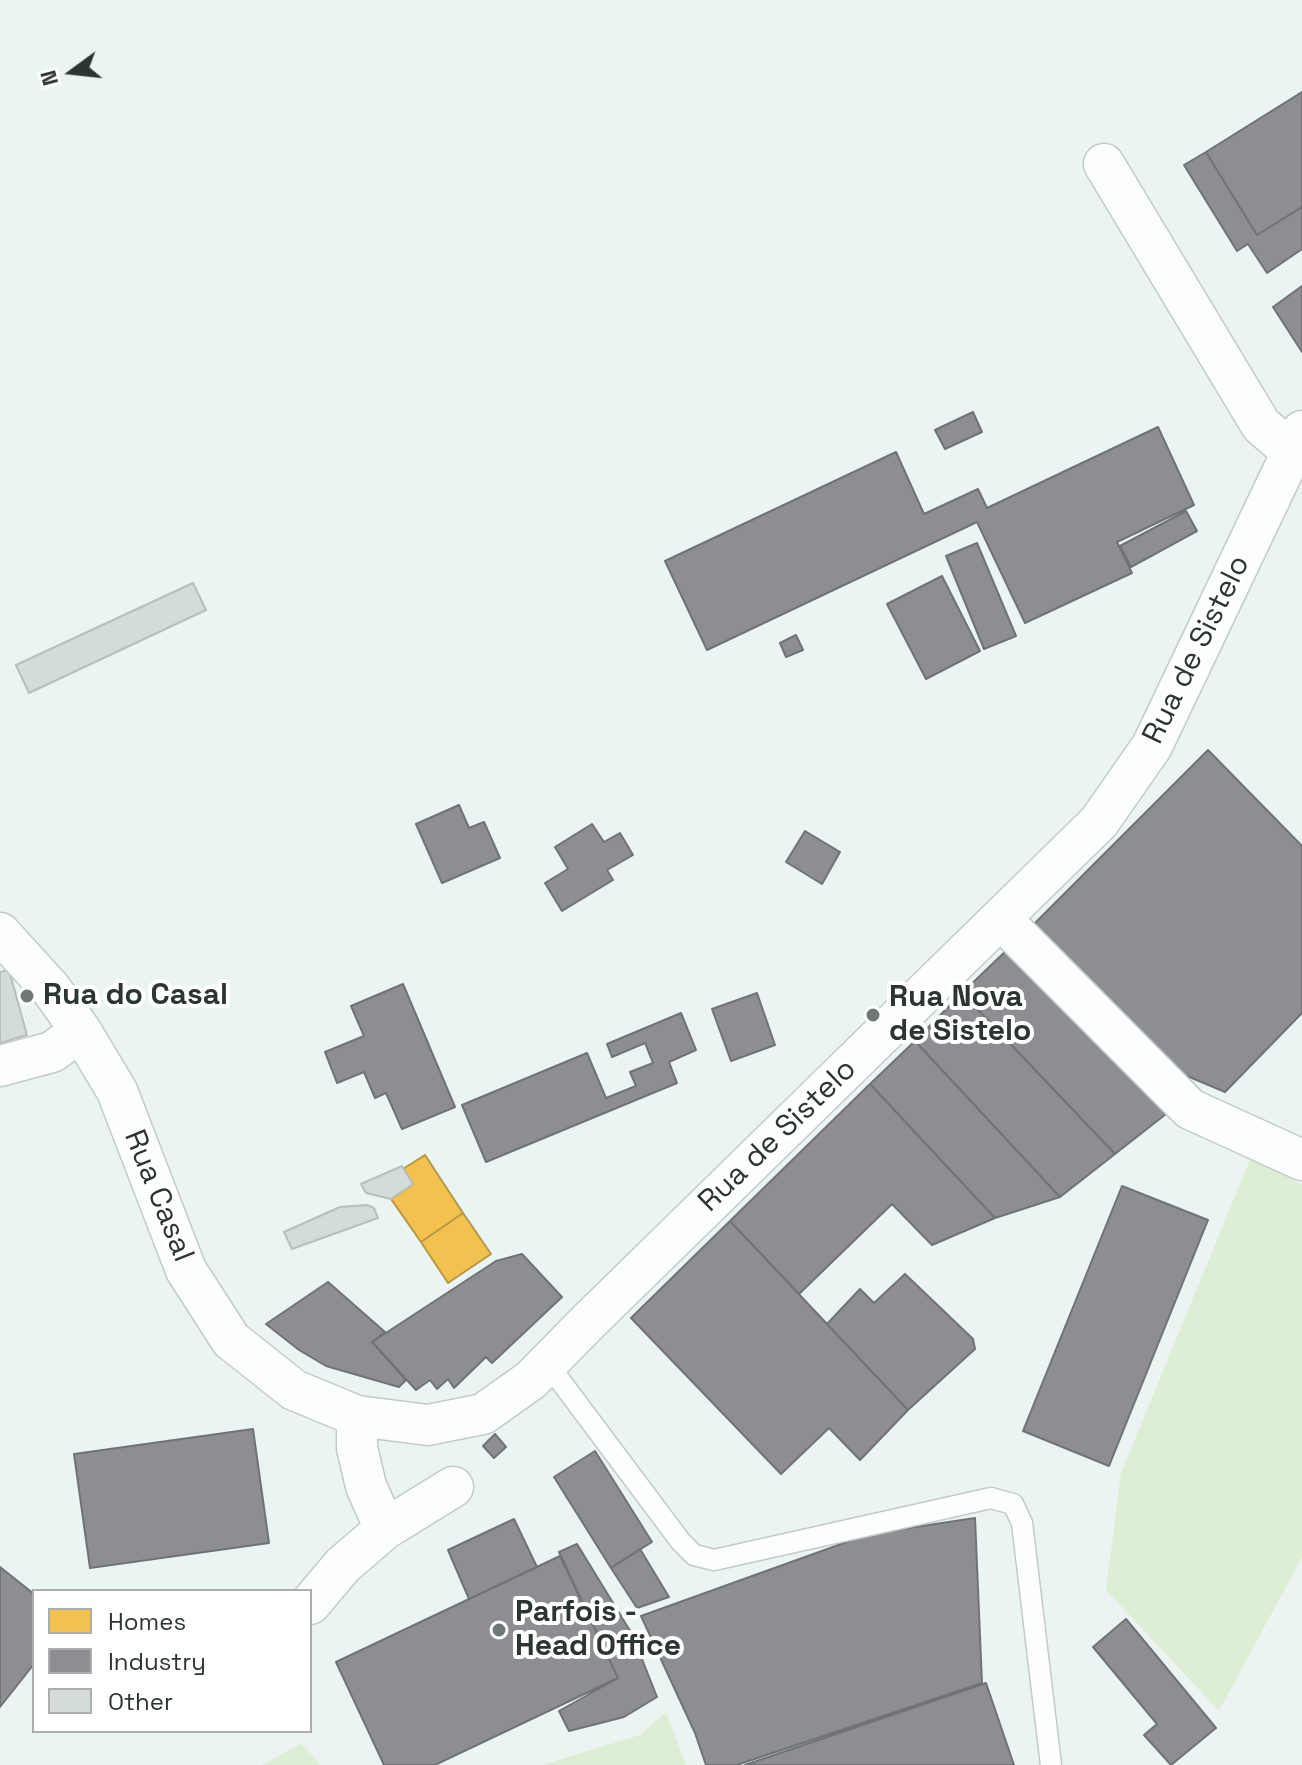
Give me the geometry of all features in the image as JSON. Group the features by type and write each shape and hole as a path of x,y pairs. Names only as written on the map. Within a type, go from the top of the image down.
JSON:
{"street":[{"path":"1104,164 1261,425 1297,441"},
{"name":"Rua de Sistelo","path":"357,1416 428,1425 483,1414 531,1380 1099,822 1152,746 1297,441"},
{"path":"1001,919 1190,1109 1302,1160"},
{"name":"Rua Casal","path":"0,933 51,989 117,1091 186,1270 231,1340 294,1390 357,1416"},
{"path":"0,1066 52,1052 81,1031"},
{"path":"357,1416 357,1448 366,1486 385,1529"},
{"path":"312,1602 343,1565 385,1529 453,1487"}],"lane":[{"path":"547,1363 681,1542 694,1555 714,1560 991,1498 1013,1504 1022,1523 1051,1765"}],"green space":[{"path":"1251,1157 1302,1185 1302,1557 1219,1711 1106,1590 1121,1473"},
{"path":"666,1712 686,1765 542,1765 640,1735"},
{"path":"301,1743 321,1765 262,1765"}],"building: Homes":[{"path":"425,1155 463,1213 421,1242 391,1199 413,1184 403,1169"},
{"path":"463,1213 491,1254 448,1283 421,1242"}],"building: Industry":[{"path":"1302,92 1302,207 1257,235 1206,152"},
{"path":"1206,152 1257,235 1302,207 1302,249 1267,273 1248,244 1237,251 1184,165"},
{"path":"1302,286 1302,352 1273,307"},
{"path":"973,412 982,432 945,449 935,430"},
{"path":"1158,427 1194,505 1117,542 1132,573 1025,623 977,522 707,650 665,561 896,452 924,514 978,489 987,508"},
{"path":"1186,511 1197,531 1131,567 1120,546"},
{"path":"977,543 1016,636 984,649 946,556"},
{"path":"942,576 980,651 926,679 887,604"},
{"path":"796,635 803,650 786,657 780,643"},
{"path":"1208,750 1302,846 1302,1013 1225,1092 1173,1070 1032,926"},
{"path":"459,805 469,828 484,822 500,858 442,883 416,824"},
{"path":"592,824 604,842 620,833 633,855 607,870 613,880 562,911 545,883 568,869 555,847"},
{"path":"805,831 840,852 822,884 786,862"},
{"path":"1010,947 1166,1114 1115,1154 962,993"},
{"path":"403,984 455,1107 402,1129 386,1093 375,1098 364,1072 337,1083 325,1052 364,1036 351,1006"},
{"path":"757,993 775,1045 731,1061 712,1009"},
{"path":"962,993 1115,1154 1060,1197 915,1041"},
{"path":"681,1013 696,1050 669,1062 677,1083 486,1162 462,1105 587,1053 606,1098 636,1086 630,1072 653,1063 645,1043 612,1057 607,1044"},
{"path":"915,1041 1060,1197 995,1218 870,1084"},
{"path":"870,1084 995,1218 932,1245 892,1204 799,1294 730,1221"},
{"path":"1122,1186 1208,1220 1109,1466 1023,1431"},
{"path":"730,1221 908,1410 860,1460 829,1428 781,1474 631,1318"},
{"path":"522,1254 562,1297 492,1363 486,1357 454,1388 448,1379 437,1389 430,1380 416,1390 372,1342 496,1261"},
{"path":"905,1274 973,1339 975,1349 908,1410 827,1324 860,1289 874,1303"},
{"path":"328,1282 385,1332 372,1342 406,1380 399,1387 326,1366 266,1324"},
{"path":"253,1429 269,1543 90,1568 74,1454"},
{"path":"495,1434 506,1447 494,1458 483,1446"},
{"path":"595,1451 652,1542 611,1568 554,1477"},
{"path":"975,1518 982,1683 737,1765 706,1765 695,1733 641,1616 869,1534"},
{"path":"514,1519 537,1567 469,1599 448,1550"},
{"path":"577,1544 632,1634 657,1697 624,1717 569,1731 559,1711 618,1678 559,1552"},
{"path":"640,1549 669,1597 637,1608 611,1568"},
{"name":"Parfois - Head Office","path":"560,1556 618,1678 435,1765 384,1765 336,1662"},
{"path":"0,1567 32,1592 32,1667 0,1707"},
{"path":"1126,1619 1216,1728 1171,1765 1144,1735 1157,1724 1093,1647"},
{"path":"986,1683 1014,1765 745,1765"}],"building: Other":[{"path":"193,583 206,610 29,693 16,665"},
{"path":"9,970 27,1035 0,1043 0,972"},
{"path":"402,1166 413,1184 391,1199 366,1193 361,1184"},
{"path":"367,1205 374,1208 378,1218 292,1249 284,1232 340,1207"}],"place":[{"name":"Rua do Casal","path":"27,996"},
{"name":"Rua Nova de Sistelo","path":"873,1015"},
{"name":"Parfois - Head Office","path":"499,1630"}]}
